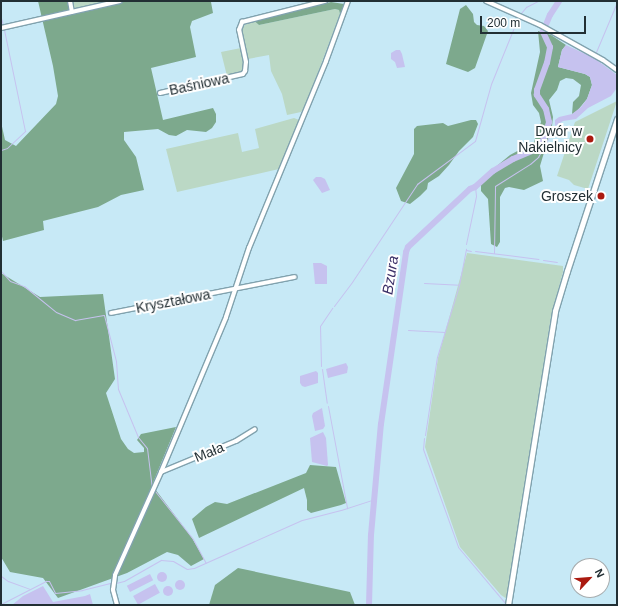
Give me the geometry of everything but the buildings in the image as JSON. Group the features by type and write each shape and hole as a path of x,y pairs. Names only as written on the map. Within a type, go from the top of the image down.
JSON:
{"street":[{"path":"70,1 72,12"},
{"path":"1,28 120,1"},
{"name":"Baśniowa","path":"160,93 244,74 246,62 239,30 242,22 325,1"},
{"path":"117,605 113,580 161,472 226,317 249,248 326,61 346,1"},
{"path":"486,1 540,25 617,70"},
{"path":"508,605 555,311 617,119"},
{"name":"Kryształowa","path":"111,313 295,277"},
{"name":"Mała","path":"161,472 236,441 255,429"}],"green space":[{"path":"38,1 67,1 70,14 101,7 100,1 217,1 211,2 213,13 192,21 190,27 196,57 151,68 163,120 213,108 216,114 216,122 212,128 206,132 187,130 176,136 169,135 158,129 124,132 124,140 136,157 144,190 121,195 98,207 43,221 44,230 3,241 1,232 1,122 5,140 16,146 56,104 58,96 53,66"},
{"path":"72,1 100,1 100,4 75,9"},
{"path":"331,2 344,4 340,14 339,10 335,9 259,25 253,20"},
{"path":"466,5 473,14 474,22 477,25 484,26 488,31 475,68 468,72 446,64 460,9"},
{"path":"335,9 339,10 340,14 305,107 301,112 287,115 282,94 271,71 269,55 248,59 241,32 242,27 253,20 259,25"},
{"path":"538,31 551,35 566,45 562,50 558,67 585,74 590,77 592,85 587,99 577,111 572,114 573,102 579,96 581,85 573,79 566,78 560,81 557,90 549,100 553,117 552,126 540,166 543,181 524,190 509,187 505,188 500,197 500,242 497,247 491,244 488,199 481,191 481,179 510,155 534,142 541,122 539,113 533,105 531,93 540,52"},
{"path":"241,48 244,59 243,70 239,74 227,76 221,52"},
{"path":"617,101 588,189 574,185 569,180 557,176 575,122"},
{"path":"294,118 299,120 279,169 177,192 166,149 238,133 242,152 259,148 255,129"},
{"path":"476,120 478,124 473,137 459,151 449,165 439,176 428,183 427,189 410,204 401,201 396,188 414,154 414,129 417,126 443,123 448,126"},
{"path":"467,253 563,266 563,272 551,317 507,599 501,595 460,547 425,447 438,358"},
{"path":"1,273 40,297 103,294 115,379 106,393 121,439 128,449 134,453 144,452 144,448 137,440 141,434 176,427 152,485 192,538 204,559 191,566 178,555 167,552 127,573 58,598 43,578 10,572 1,557"},
{"path":"310,465 336,467 346,503 311,513 307,510 307,500 304,488 199,538 192,519 206,507 215,502 227,504 306,473"},
{"path":"238,568 350,592 355,605 209,605 215,585"}],"shaded area":[{"path":"566,45 594,58 617,75 617,88 611,96 588,108 576,119 563,121 555,126 555,120 559,117 572,114 581,107 587,99 592,85 590,77 585,74 558,67 562,50"},
{"path":"396,50 400,50 405,67 397,68 395,62 391,59 391,53"},
{"path":"316,177 325,179 330,190 322,193 313,180"},
{"path":"313,263 321,263 327,266 327,284 315,284"},
{"path":"346,363 348,367 347,373 328,378 326,369"},
{"path":"316,371 318,373 318,383 305,387 302,386 300,383 300,376"},
{"path":"322,408 325,426 323,429 315,431 312,416 313,413"},
{"path":"323,432 326,438 327,466 312,462 310,438"},
{"path":"160,572 164,572 166,573 166,581 160,582 157,579 157,575"},
{"path":"150,574 153,580 130,592 127,586"},
{"path":"178,580 182,580 184,581 184,589 178,590 175,587 175,583"},
{"path":"155,584 160,593 138,605 133,596"},
{"path":"43,586 53,602 90,594 93,605 12,605 23,596"},
{"path":"166,586 170,586 172,587 172,595 166,596 163,593 163,589"}],"waterway":[{"path":"521,13 526,7 538,1"},
{"name":"Bzura","path":"369,605 371,535 381,424 406,252 408,247 470,189 475,187 493,171 513,159 536,149 543,141 549,122 546,109 537,95 537,90 547,63 550,47 543,32 550,15 559,1"},
{"path":"596,52 617,2"},
{"path":"1,18 3,25"},
{"path":"334,306 352,282 417,184 475,141 491,84 517,20"},
{"path":"1,150 7,148 25,131 4,30"},
{"path":"494,253 495,186 530,164 538,157 555,126"},
{"path":"466,244 476,196 475,187"},
{"path":"425,435 437,357 459,285 466,249"},
{"path":"466,250 471,251"},
{"path":"475,251 538,259"},
{"path":"543,260 557,262"},
{"path":"1,271 10,281 24,286 56,312 75,320 104,315 116,361 118,389 138,437 147,448 152,486"},
{"path":"424,283 459,285"},
{"path":"321,366 320,326 332,308"},
{"path":"408,330 445,332"},
{"path":"322,369 327,403"},
{"path":"328,406 347,508"},
{"path":"424,438 423,449 458,547 505,603"},
{"path":"155,491 193,539 206,563"},
{"path":"116,583 124,581 161,560 173,561 187,569 194,568 302,520 375,499"},
{"path":"1,576 8,581 30,589"},
{"path":"1,604 46,581 49,581 55,593 82,590 110,583"}],"place":[{"name":"Dwór w Nakielnicy","path":"590,139"},
{"name":"Groszek","path":"601,196"}]}
